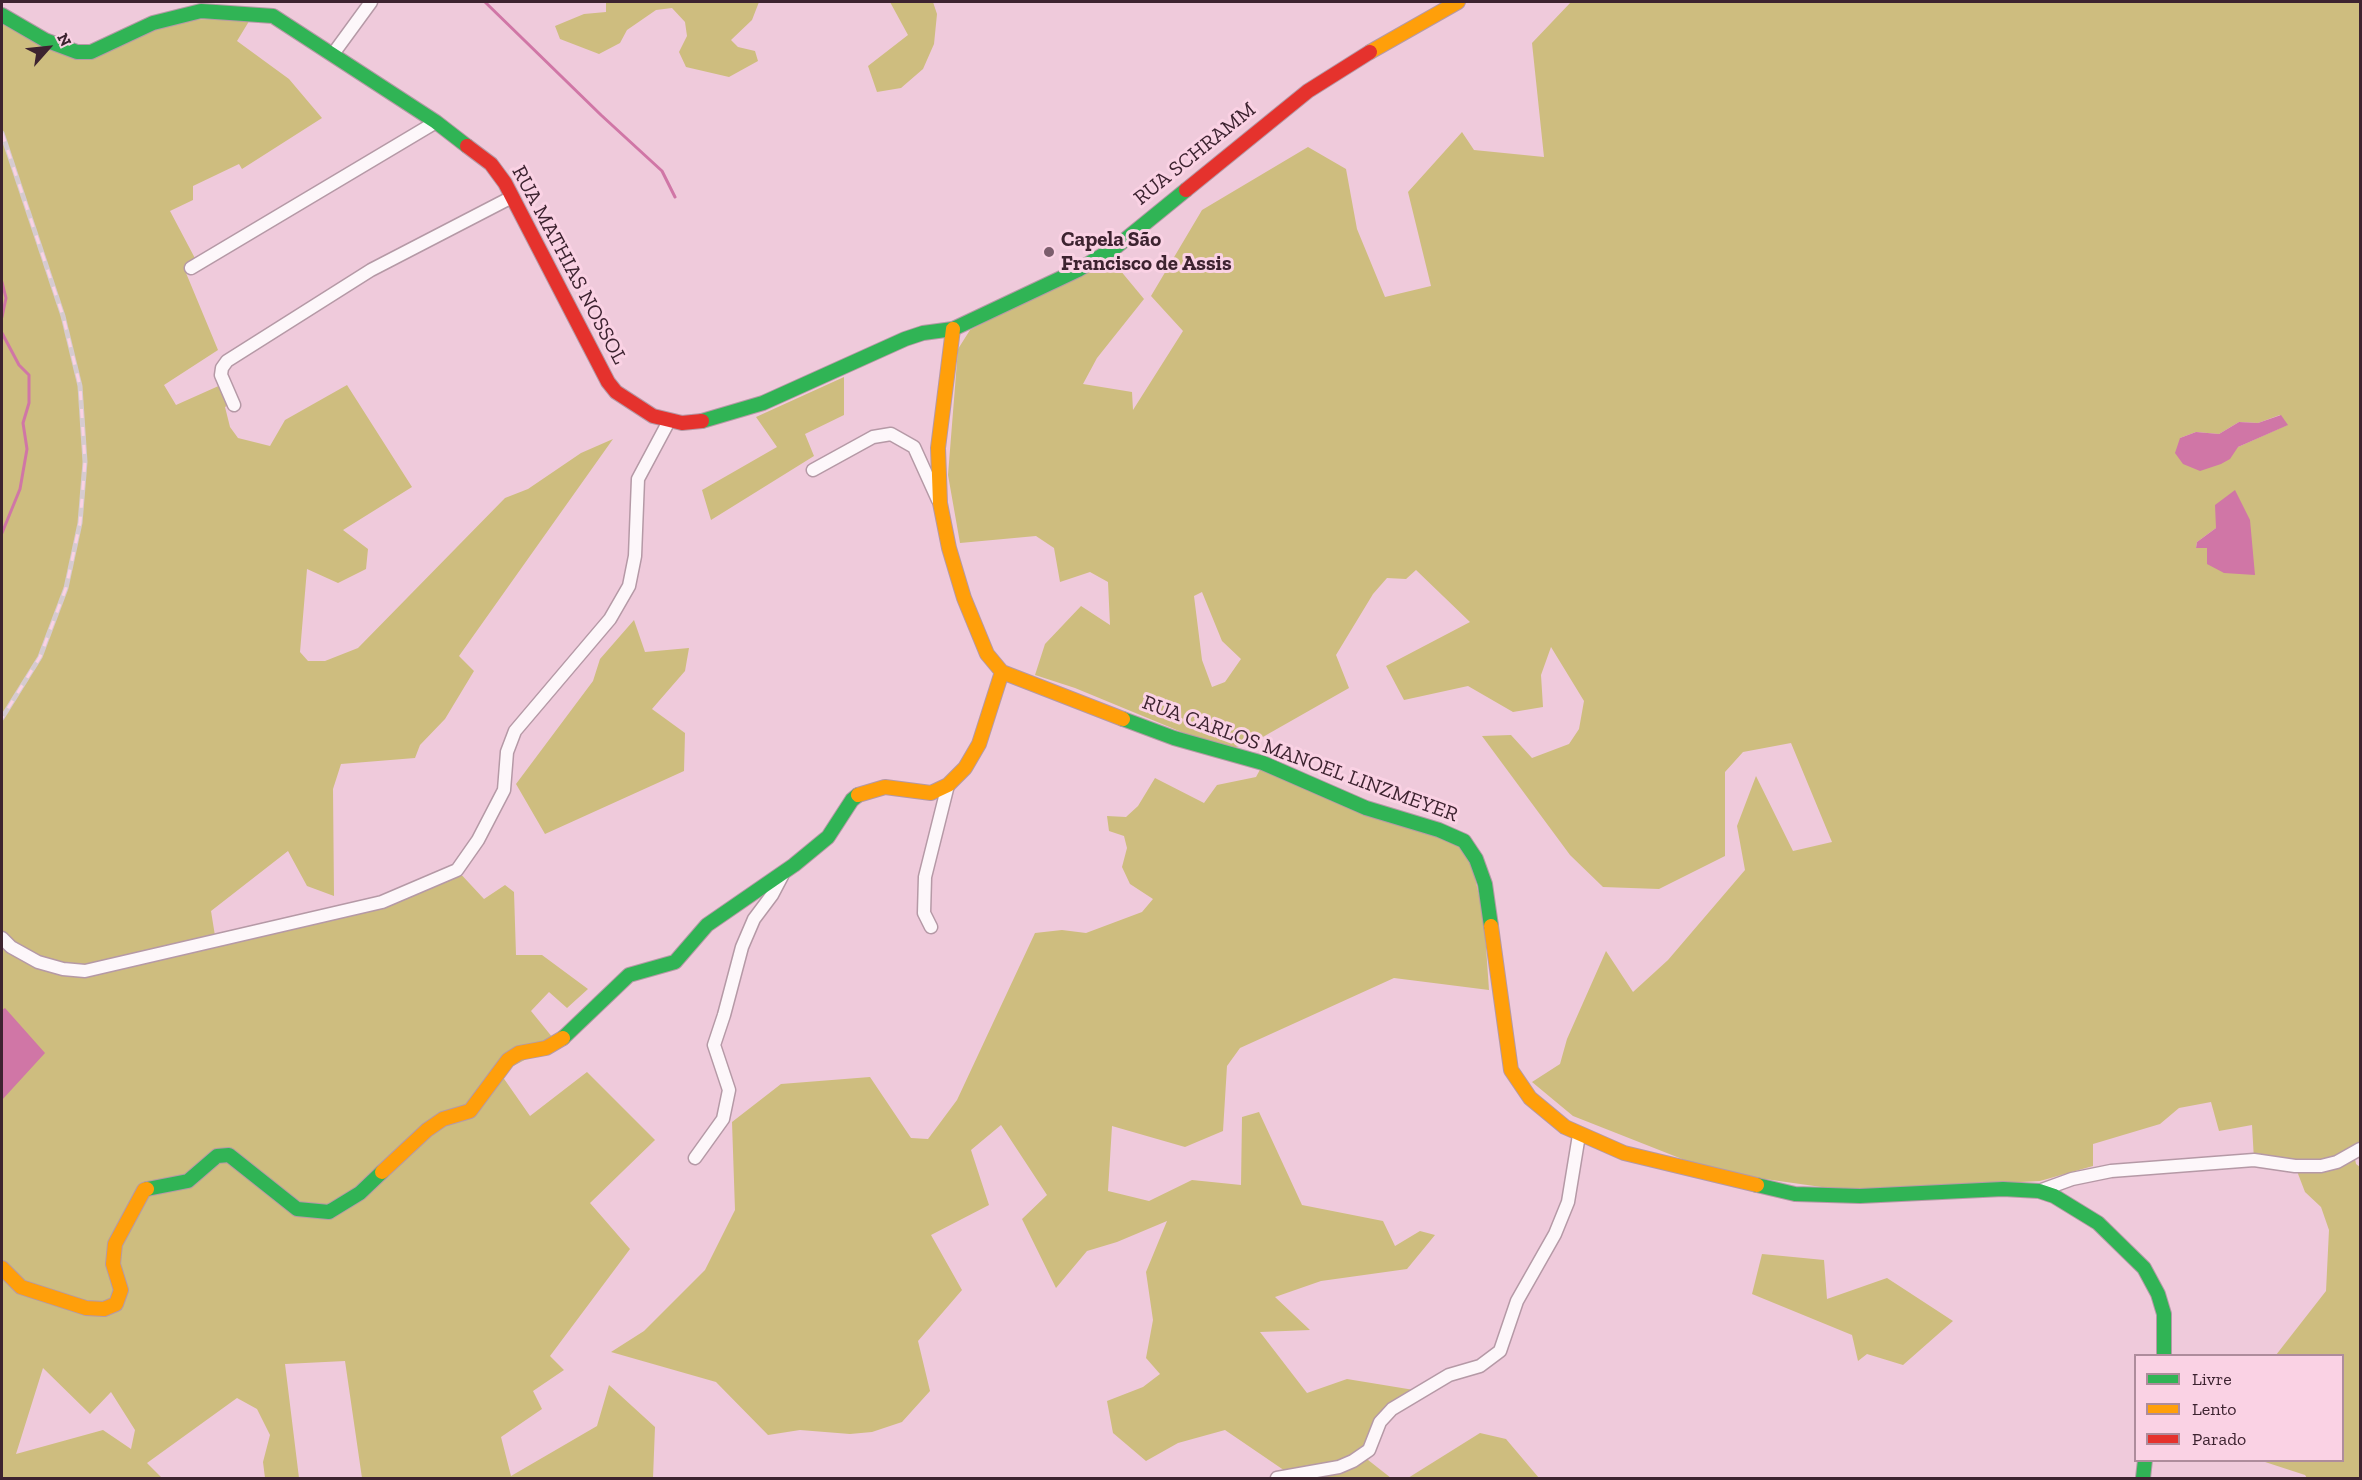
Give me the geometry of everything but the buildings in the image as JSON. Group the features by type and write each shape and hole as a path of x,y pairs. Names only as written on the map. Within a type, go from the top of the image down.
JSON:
{"street":[{"path":"333,54 371,2"},
{"name":"RUA SCHRAMM","path":"953,329 1097,259 1308,91 1402,32 1458,2"},
{"name":"RUA MATHIAS NOSSOL","path":"2,15 63,49 91,52 153,23 211,6 273,16 397,99 436,122 482,156 500,174 608,382 616,393 636,407 669,421 682,423 725,416 763,403 905,339 923,333 953,329"},
{"path":"191,268 436,122"},
{"path":"234,405 221,375 222,368 228,362 371,270 513,197"},
{"path":"2,1268 21,1287 86,1308 104,1309 116,1304 121,1290 113,1264 115,1244 144,1191 188,1181 217,1156 229,1155 297,1209 329,1212 360,1193 427,1130 443,1119 470,1111 508,1060 519,1053 546,1048 569,1035 629,975 675,962 706,925 783,872 834,831 852,800 859,795 885,787 931,793 948,785 965,768 979,744 1002,672 987,654 964,598 949,548 940,503 938,448 953,329"},
{"path":"2,938 11,947 38,962 63,969 85,971 382,902 458,870 478,840 504,790 507,753 515,731 609,619 624,596 635,556 638,479 669,421"},
{"path":"813,470 873,437 891,434 914,447 940,503"},
{"name":"RUA CARLOS MANOEL LINZMEYER","path":"1002,672 1174,738 1263,763 1366,808 1453,835 1464,841 1476,859 1485,884 1510,1070 1530,1098 1564,1127 1624,1153 1795,1194 1860,1196 1992,1190 2039,1191 2067,1203 2098,1223 2144,1268 2158,1293 2164,1314 2164,1354"},
{"path":"931,927 924,913 925,877 948,785"},
{"path":"695,1158 723,1119 729,1090 714,1045 742,947 754,919 772,895 783,872"},
{"path":"1276,1479 1339,1467 1353,1461 1370,1450 1380,1422 1392,1409 1449,1375 1480,1366 1500,1351 1521,1292 1555,1234 1568,1202 1579,1135"},
{"path":"2039,1191 2072,1179 2111,1171 2254,1160 2295,1166 2321,1166 2337,1162 2361,1149"},
{"path":"2143,1479 2145,1462"}],"shaded area":[{"path":"606,2 759,2 752,20 731,40 738,47 755,51 758,61 729,77 686,67 679,52 687,36 685,22 672,8 656,10 627,30 620,43 599,54 560,39 555,26 584,14 606,12"},
{"path":"890,2 933,2 937,14 934,44 923,69 901,88 877,92 868,66 908,35"},
{"path":"1571,2 2360,2 2360,1149 2354,1154 2356,1164 2360,1167 2360,1478 2307,1478 2305,1475 2265,1462 2344,1462 2344,1354 2277,1354 2326,1291 2329,1230 2321,1207 2305,1192 2295,1166 2254,1160 2252,1125 2219,1131 2211,1102 2179,1108 2160,1124 2093,1144 2093,1166 2040,1181 1850,1191 1715,1172 1573,1116 1532,1082 1560,1064 1567,1039 1606,951 1633,992 1668,960 1745,870 1737,826 1756,776 1793,851 1832,842 1791,743 1743,752 1725,772 1725,856 1659,889 1603,887 1570,855 1482,736 1511,735 1532,758 1569,744 1579,729 1584,701 1551,647 1541,675 1543,707 1513,712 1468,686 1404,700 1386,666 1470,622 1416,570 1406,579 1387,578 1373,594 1336,655 1349,688 1254,742 1225,750 1075,688 1035,675 1045,644 1081,606 1110,625 1108,582 1090,572 1060,582 1054,548 1036,536 960,543 948,475 958,349 970,330 1110,258 1144,299 1097,358 1083,384 1132,392 1133,410 1183,331 1151,296 1202,210 1308,147 1346,169 1357,229 1385,297 1431,286 1408,192 1462,132 1474,150 1544,157 1532,43","holes":["2280,415 2287,425 2238,447 2180,438 2196,432 2219,434 2239,422 2258,423","2216,528 2208,564 2207,548 2196,548 2197,542","1202,592 1222,641 1241,659 1225,682 1212,687 1202,660 1194,596"]},
{"path":"251,18 237,41 289,79 322,118 242,169 239,164 193,186 193,200 170,211 198,264 186,273 218,350 164,385 176,405 223,384 232,403 225,407 230,427 238,438 270,446 285,420 347,385 412,487 343,530 368,549 366,569 338,583 307,569 300,652 308,661 325,661 358,648 505,498 528,489 581,453 613,439 459,656 474,671 445,719 420,745 415,758 341,764 333,789 334,896 307,886 288,851 211,911 216,942 382,902 457,870 484,899 505,885 514,892 516,955 542,955 588,989 567,1008 549,992 531,1011 557,1043 500,1073 530,1116 587,1072 655,1140 590,1203 630,1249 550,1356 564,1370 533,1391 542,1409 501,1437 511,1476 597,1426 609,1385 655,1427 653,1478 362,1478 345,1361 285,1364 299,1478 265,1478 263,1462 270,1435 257,1409 237,1398 147,1463 162,1478 2,1478 2,21 63,53 175,20","holes":["43,1368 90,1414 111,1392 135,1430 131,1449 103,1430 16,1454"]},
{"path":"844,377 844,415 805,434 814,456 711,520 702,490 777,447 756,417"},
{"path":"2281,415 2288,425 2238,447 2230,459 2221,464 2200,471 2183,464 2175,453 2180,438 2196,432 2219,434 2239,422 2258,423"},
{"path":"2235,490 2250,520 2255,575 2224,573 2207,564 2207,548 2196,548 2197,542 2216,528 2215,505"},
{"path":"634,620 645,652 689,648 685,671 652,709 685,733 684,771 545,834 516,784 593,681 600,659"},
{"path":"1262,766 1452,837 1469,851 1484,918 1489,990 1394,978 1240,1048 1227,1066 1223,1131 1185,1147 1112,1126 1108,1191 1149,1201 1192,1180 1241,1185 1242,1117 1259,1112 1302,1205 1383,1221 1395,1246 1420,1231 1435,1235 1407,1269 1321,1281 1275,1297 1310,1330 1260,1332 1307,1393 1347,1379 1420,1391 1392,1409 1363,1456 1391,1478 1306,1478 1291,1475 1225,1430 1178,1443 1146,1461 1113,1433 1107,1401 1143,1387 1160,1374 1146,1358 1153,1320 1146,1272 1167,1221 1117,1242 1087,1251 1056,1288 1022,1219 1047,1195 1001,1125 971,1150 989,1205 931,1235 962,1290 918,1341 930,1391 902,1422 872,1432 850,1434 800,1430 768,1435 716,1382 611,1352 644,1331 705,1270 735,1210 732,1122 781,1084 870,1077 911,1138 928,1139 957,1100 1035,933 1062,930 1086,933 1142,912 1153,899 1130,884 1122,867 1127,848 1124,836 1109,831 1107,816 1126,817 1138,806 1155,778 1204,803 1217,785 1256,777"},
{"path":"5,1008 45,1053 2,1100 2,1010"},
{"path":"1762,1254 1824,1260 1827,1299 1887,1278 1953,1321 1903,1365 1867,1354 1858,1361 1852,1335 1752,1294"},
{"path":"1480,1433 1506,1439 1539,1478 1408,1478"}],"waterway":[{"path":"485,2 662,171 675,197"},
{"path":"2,282 6,298 2,317"},
{"path":"2,333 19,365 29,375 29,403 23,423 27,449 20,489 2,533"}],"railway":[{"path":"2,133 63,316 80,386 85,462 80,523 66,588 40,657 2,718"}],"traffic: fast":[{"path":"2,15 45,40 77,52 91,52 153,23 201,11 273,16 436,122 467,146"},
{"path":"702,421 763,403 905,339 923,333 953,329 1078,270 1116,247 1186,190"},
{"path":"1123,719 1174,738 1263,763 1366,808 1439,830 1464,841 1476,859 1485,884 1491,926"},
{"path":"563,1038 629,975 675,962 707,925 794,865 828,837 852,800 858,795"},
{"path":"147,1189 188,1181 217,1156 229,1155 297,1209 329,1212 360,1193 382,1172"},
{"path":"1757,1185 1795,1194 1860,1196 2003,1189 2039,1191 2054,1196 2098,1223 2144,1268 2158,1294 2164,1314 2164,1354"},
{"path":"2143,1478 2145,1462"}],"traffic: slow":[{"path":"1370,52 1458,2"},
{"path":"953,329 938,448 940,503 949,548 964,598 987,654 1002,672 1123,719"},
{"path":"858,795 885,787 931,793 948,785 965,768 979,744 1002,672"},
{"path":"1491,926 1511,1070 1530,1098 1565,1127 1624,1153 1757,1185"},
{"path":"382,1172 427,1130 443,1119 470,1111 508,1060 519,1053 546,1048 563,1038"},
{"path":"2,1268 21,1287 86,1308 104,1309 116,1304 121,1290 113,1264 115,1244 144,1190 147,1189"}],"traffic: jam":[{"path":"1186,190 1308,91 1370,52"},
{"path":"467,146 491,164 505,183 608,382 616,392 653,416 682,423 702,421"}],"place":[{"name":"Capela São Francisco de Assis","path":"1049,252"}]}
